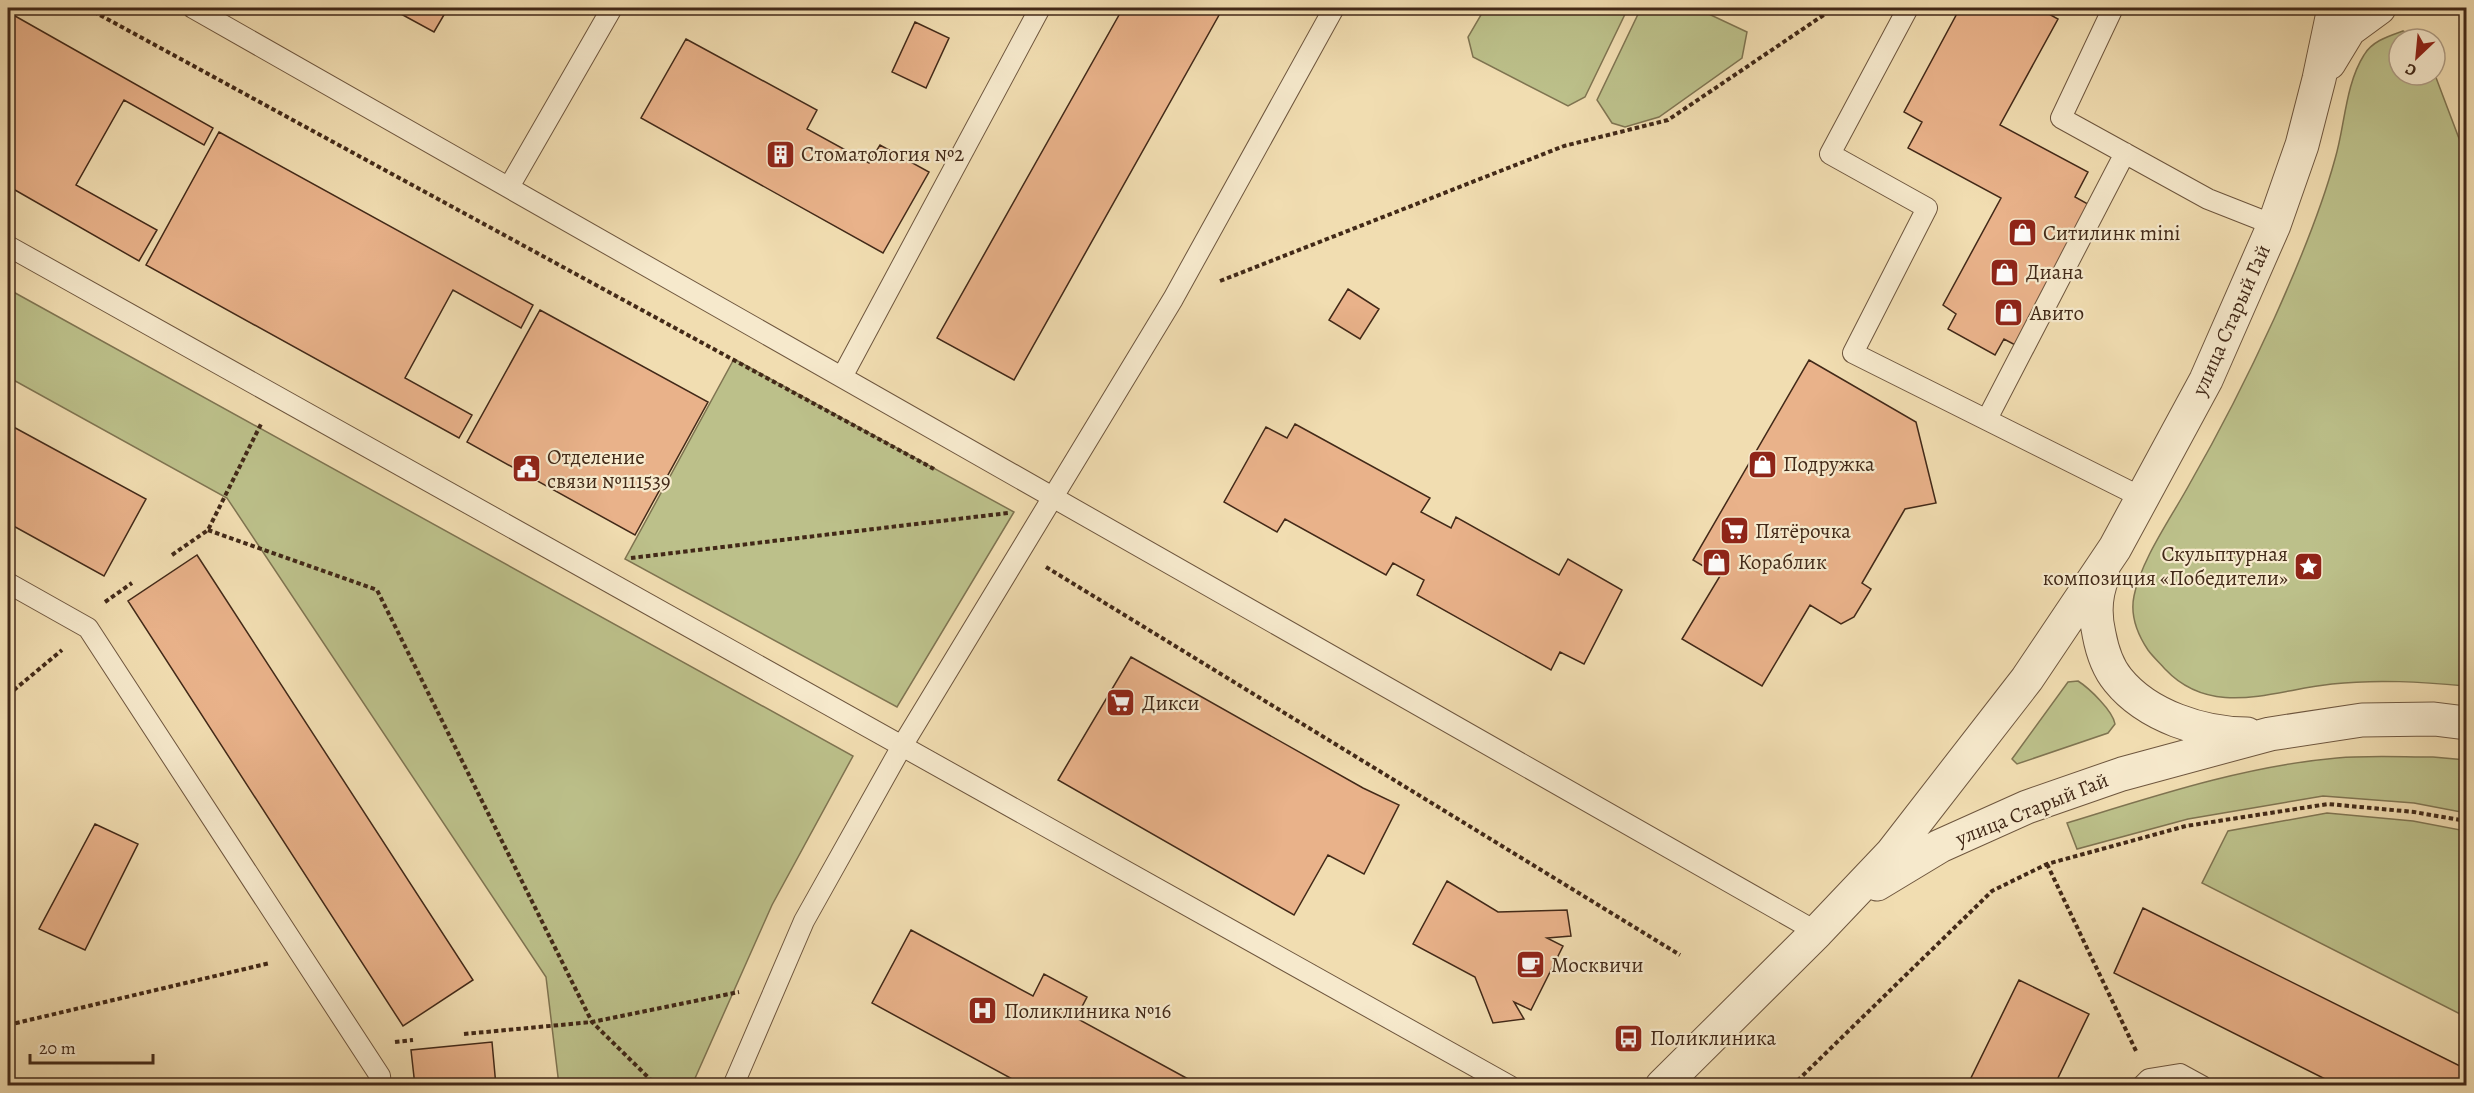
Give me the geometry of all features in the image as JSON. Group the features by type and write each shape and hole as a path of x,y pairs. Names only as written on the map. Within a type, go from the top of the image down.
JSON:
{"street":[{"name":"улица Старый Гай","path":"1662,1086 1817,932 1892,852 2027,679 2115,548 2206,380 2274,225 2302,145 2334,8"},
{"name":"улица Старый Гай","path":"2319,79 2349,30 2379,8"},
{"name":"улица Старый Гай","path":"2115,548 2097,591 2096,619 2102,651 2118,680 2151,709 2188,725 2224,734 2270,734"},
{"name":"улица Старый Гай","path":"1817,932 1875,885 1940,846 2027,807 2122,774 2270,734 2362,720 2434,719 2466,723"}],"lane":[{"path":"193,8 1817,932"},
{"path":"509,187 612,8"},
{"path":"842,377 1040,8"},
{"path":"733,1086 804,921 902,746 1173,299 1334,8"},
{"path":"1908,8 1830,154 1927,208 1853,353 2143,498"},
{"path":"2113,8 2061,118 2208,199 2274,225"},
{"path":"1987,418 2126,153"},
{"path":"8,246 1510,1086"},
{"path":"8,583 88,628 380,1076 381,1086"},
{"path":"2146,1082 2180,1074 2202,1086"}],"path":[{"path":"87,8 936,470"},
{"path":"1173,299 1564,146 1668,120 1834,8"},
{"path":"172,555 208,530 275,395"},
{"path":"1004,507 1014,512 1020,551 1680,956"},
{"path":"208,530 377,590 592,1022 657,1086"},
{"path":"8,694 88,628"},
{"path":"1792,1086 1992,891 2047,864 2186,826 2328,804 2414,812 2466,821"},
{"path":"2047,864 2146,1082"},
{"path":"8,1024 302,955"}],"green space":[{"path":"1485,8 1628,8 1585,97 1568,106 1473,57 1468,37"},
{"path":"1641,8 1696,8 1747,32 1742,58 1659,117 1625,127 1612,123 1597,100"},
{"path":"2387,38 2387,87 2440,87 2466,157 2466,686 2383,681 2332,684 2244,698 2203,693 2183,684 2150,653 2136,624 2133,610 2134,596 2143,568 2157,539 2233,403 2291,280 2329,180 2353,79 2367,50"},
{"path":"8,289 853,756 772,905 692,1085 559,1085 546,977 227,498 8,377"},
{"path":"734,359 1014,512 897,707 625,559"},
{"path":"2078,681 2094,694 2115,724 2108,733 2017,764 2012,759 2068,682"},
{"path":"2349,757 2433,757 2466,760 2466,810 2461,812 2414,803 2323,796 2188,819 2077,849 2067,823 2200,783 2268,768"},
{"path":"2327,813 2413,821 2466,831 2466,1017 2202,883 2228,831"}],"building":[{"path":"390,8 448,8 434,32"},
{"path":"1123,8 1223,8 1014,380 937,338"},
{"path":"1960,8 2050,8 2047,13 2058,19 2000,125 2088,172 2075,197 2095,208 2019,347 2004,339 1995,355 1948,329 1956,314 1943,305 2001,198 1908,148 1922,122 1904,112"},
{"path":"8,12 213,128 204,145 124,100 76,185 157,230 139,261 8,186"},
{"path":"915,22 949,38 926,88 892,72"},
{"name":"Стоматология №2","path":"686,39 817,110 807,129 869,163 880,145 929,172 883,253 641,118"},
{"path":"219,132 533,305 521,328 453,290 405,378 472,415 459,438 146,265"},
{"path":"1348,289 1379,309 1360,339 1329,320"},
{"path":"540,310 708,402 635,535 467,442"},
{"path":"1809,360 1916,422 1936,503 1905,509 1862,583 1871,589 1854,617 1841,624 1810,605 1762,686 1682,639 1720,576 1693,560"},
{"path":"8,424 146,499 104,576 8,523"},
{"path":"1295,424 1430,498 1421,512 1451,528 1456,517 1559,575 1568,559 1622,590 1584,664 1560,652 1551,670 1417,595 1424,580 1393,563 1386,575 1285,519 1277,532 1224,502 1266,427 1287,438"},
{"path":"197,555 473,980 403,1026 128,601"},
{"path":"1131,657 1363,788 1399,805 1364,874 1328,855 1294,915 1058,780"},
{"path":"95,824 138,844 85,950 39,929"},
{"path":"1447,881 1498,912 1567,910 1571,936 1547,938 1563,946 1531,1010 1514,1002 1524,1019 1493,1023 1475,977 1413,944"},
{"path":"2143,908 2466,1069 2466,1086 2339,1086 2114,973"},
{"name":"Поликлиника №16","path":"911,930 1033,996 1044,974 1087,997 1076,1018 1201,1086 1025,1086 872,1003"},
{"path":"2019,980 2089,1014 2054,1086 1967,1086"},
{"path":"492,1042 496,1086 415,1086 411,1050"},
{"path":"1582,1079 1589,1086 1574,1086"}],"place":[{"name":"Стоматология №2","path":"780,154"},
{"name":"Ситилинк mini","path":"2022,233"},
{"name":"Диана","path":"2005,272"},
{"name":"Авито","path":"2009,313"},
{"name":"Подружка","path":"1762,464"},
{"name":"Отделение связи №111539","path":"526,469"},
{"name":"Пятёрочка","path":"1734,531"},
{"name":"Кораблик","path":"1717,562"},
{"name":"Скульптурная композиция «Победители»","path":"2309,566"},
{"name":"Дикси","path":"1121,703"},
{"name":"Москвичи","path":"1530,965"},
{"name":"Поликлиника №16","path":"983,1011"},
{"name":"Поликлиника","path":"1629,1038"}]}
